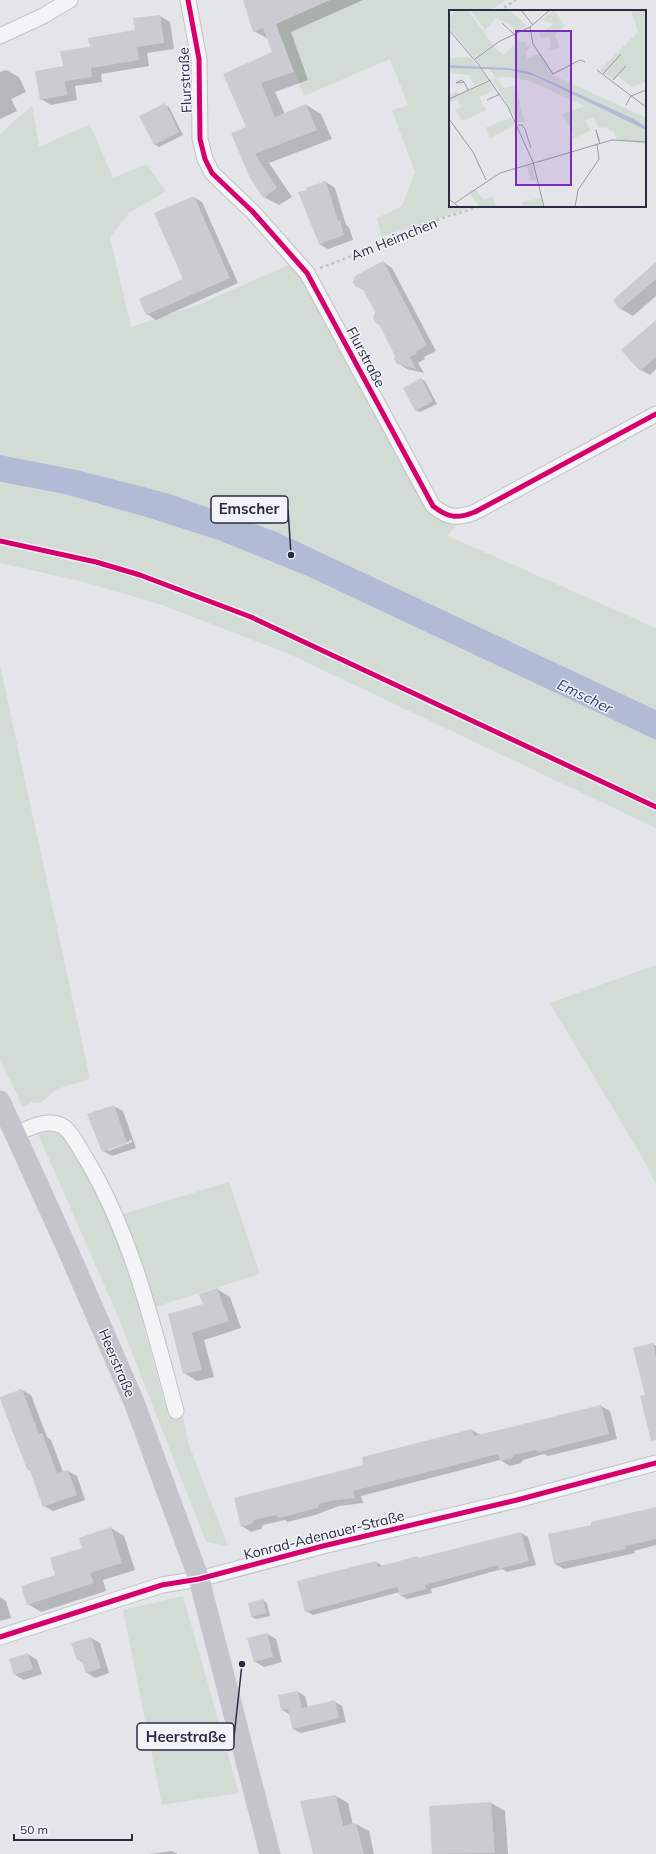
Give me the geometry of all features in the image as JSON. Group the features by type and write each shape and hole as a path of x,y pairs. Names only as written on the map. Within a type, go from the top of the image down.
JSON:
{"main road":[{"name":"Heerstraße","path":"0,1101 66,1246 134,1402 199,1579 270,1854"}],"street":[{"path":"0,36 44,16 70,0"},
{"name":"Flurstraße","path":"188,0 199,59 200,139 205,159 212,173 253,212 306,273 432,506 442,514 461,518 475,512 656,414"},
{"path":"15,1134 46,1122 63,1127 73,1139 98,1179 141,1284 176,1411"},
{"name":"Konrad-Adenauer-Straße","path":"0,1637 162,1585 199,1579 323,1546 518,1500 656,1463"}],"path":[{"path":"501,10 516,0"}],"shaded area":[{"path":"330,0 506,0 491,10 449,10 449,207 472,207 381,237 377,218 402,206 415,172 392,110 408,105 390,59 304,96 275,24"},
{"path":"32,105 39,147 90,124 113,178 146,164 166,191 129,213 110,237 131,327 198,305 293,263 431,507 461,519 448,536 656,628 656,710 277,532 167,493 77,470 0,455 0,134"},
{"path":"0,483 64,494 146,517 218,540 307,576 656,740 656,828 289,654 162,605 84,582 0,563"},
{"path":"0,665 90,1079 57,1089 40,1103 32,1102 23,1107 0,1060"},
{"path":"656,965 656,1185 645,1162 550,1003"},
{"path":"51,1131 63,1135 101,1197 130,1266 144,1327 168,1416 183,1417 189,1445 228,1546 206,1542 117,1314 38,1134"},
{"path":"229,1182 260,1274 155,1307 147,1277 120,1215"},
{"path":"183,1596 239,1793 162,1805 123,1610"}],"water":[{"path":"0,455 77,470 167,493 277,532 656,710 656,740 307,576 218,540 146,517 64,494 0,482"}],"building":[{"path":"243,0 330,0 276,24 294,72 261,83 275,117 306,104 317,130 255,154 277,188 263,198 249,176 231,133 246,127 223,74 272,52 263,28 253,32"},
{"path":"160,15 164,43 137,47 139,60 91,68 92,77 65,81 67,95 40,100 35,71 63,66 60,51 90,47 88,38 135,30 133,18"},
{"path":"165,103 179,132 154,145 139,116"},
{"path":"326,181 338,221 340,220 344,235 319,244 298,192 307,190 306,188"},
{"path":"194,196 230,278 146,315 139,299 183,279 154,213"},
{"path":"383,261 427,345 416,352 417,354 410,357 416,369 397,364 394,359 395,356 379,324 376,323 373,318 375,312 363,289 356,287 353,282 355,276"},
{"path":"656,262 656,279 620,310 613,300"},
{"path":"656,320 656,357 640,371 621,350"},
{"path":"421,378 433,401 415,411 403,388"},
{"path":"114,1105 127,1143 102,1152 87,1114"},
{"path":"217,1288 229,1321 192,1333 202,1370 183,1374 168,1314 203,1304 199,1294"},
{"path":"653,1343 656,1357 656,1440 651,1441 640,1396 645,1395 633,1348"},
{"path":"22,1389 39,1434 42,1433 57,1473 68,1470 77,1495 43,1507 29,1468 27,1469 0,1399 0,1397"},
{"path":"601,1405 609,1434 538,1452 535,1450 514,1455 512,1458 500,1461 498,1454 353,1491 355,1498 330,1501 319,1504 317,1508 279,1518 275,1515 254,1520 252,1524 241,1527 234,1498 363,1465 362,1457 472,1429 474,1436"},
{"path":"656,1507 656,1539 625,1546 626,1549 554,1564 548,1534 591,1525 591,1522"},
{"path":"111,1527 122,1563 90,1573 94,1583 27,1605 21,1586 55,1575 50,1558 82,1548 79,1538"},
{"path":"521,1532 529,1561 499,1569 498,1565 425,1585 426,1589 400,1596 397,1587 305,1612 297,1581 376,1561 378,1567 417,1556 418,1558"},
{"path":"263,1599 266,1613 251,1617 248,1603"},
{"path":"267,1633 273,1657 254,1662 247,1638"},
{"path":"91,1637 101,1668 86,1673 81,1659 77,1660 71,1643"},
{"path":"28,1653 33,1669 14,1675 9,1659"},
{"path":"298,1691 302,1708 335,1700 339,1718 293,1729 288,1709 281,1710 278,1695"},
{"path":"336,1795 343,1826 356,1823 364,1854 313,1854 300,1801"},
{"path":"491,1802 495,1853 432,1854 429,1806"}],"cycle path":[{"path":"188,0 199,59 200,139 205,159 212,173 253,212 307,273 433,506 443,513 453,516 463,516 475,512 656,414"},
{"path":"0,541 96,562 140,575 251,617 656,807"},
{"path":"0,1637 162,1585 199,1579 323,1546 517,1500 656,1463"}],"place":[{"name":"Emscher","path":"291,555"},
{"name":"Heerstraße","path":"242,1664"}]}
